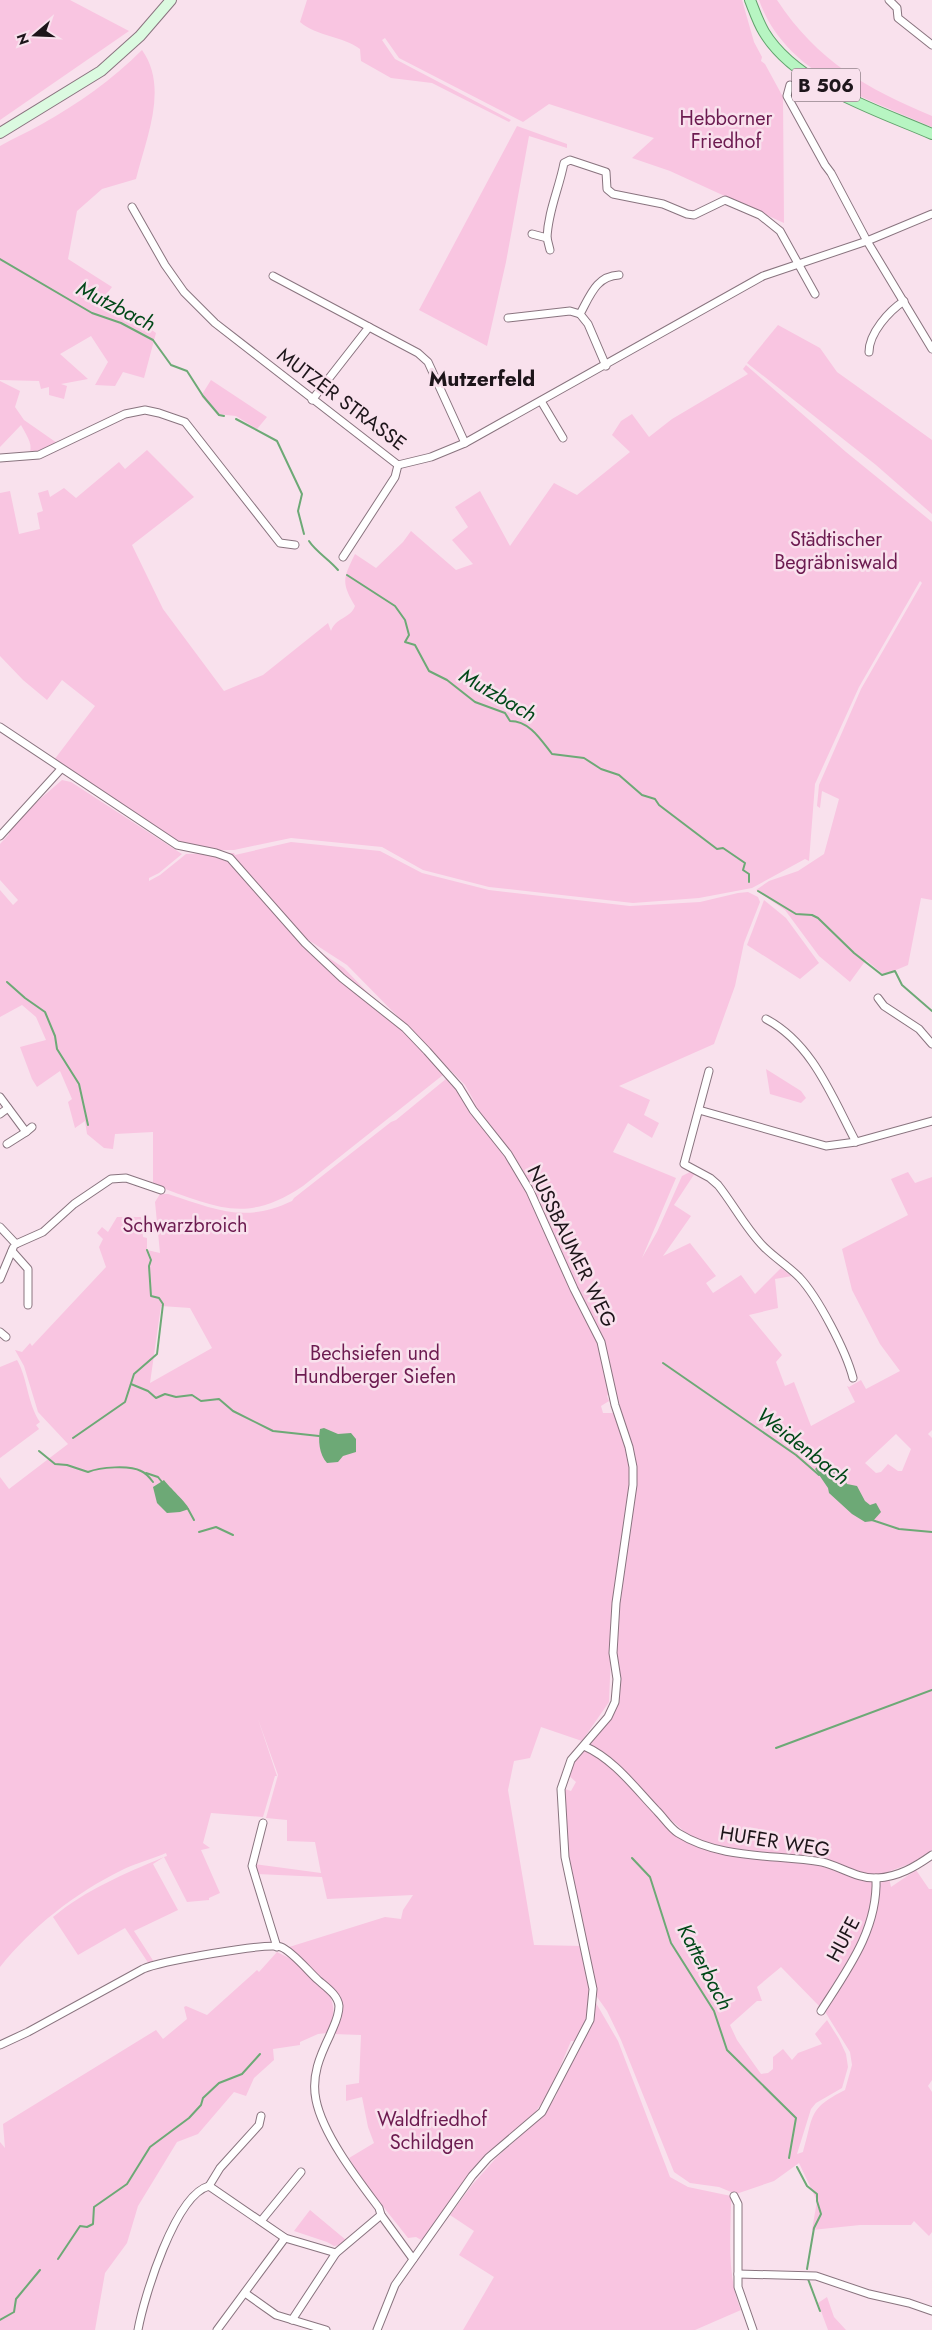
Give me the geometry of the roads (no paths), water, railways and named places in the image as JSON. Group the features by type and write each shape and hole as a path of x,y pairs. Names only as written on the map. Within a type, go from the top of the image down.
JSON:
{"main road":[{"path":"0,133 101,71 140,36 171,0"},
{"name":"B 506","path":"750,0 764,32 796,67 837,92 932,134"}],"street":[{"path":"890,0 897,8 898,18 932,45"},
{"path":"790,85 787,96 867,241 932,349"},
{"path":"550,250 547,238 553,198 560,186 564,163 570,160 606,172 607,189 613,194 663,204 694,215 725,200 760,215 780,231 796,263 815,294"},
{"name":"MUTZER STRASSE","path":"132,206 164,265 184,292 216,323 312,400 398,464 431,456 465,443 606,366 763,276 796,263 867,241 932,214"},
{"path":"532,234 547,238"},
{"path":"580,314 598,282 603,278 618,275"},
{"path":"273,276 423,356 465,443"},
{"path":"869,352 869,344 891,309 904,301"},
{"path":"508,318 570,311 580,314 588,324 606,366"},
{"path":"312,400 368,327"},
{"path":"541,401 562,438"},
{"path":"0,458 39,455 124,414 145,410 159,413 185,422 280,543 295,544"},
{"path":"343,557 395,478 398,464"},
{"path":"0,727 61,769 0,836"},
{"name":"NUSSBAUMER WEG","path":"61,769 177,844 230,858 305,943 342,978 404,1028 459,1087 467,1102 519,1170 601,1342 615,1404 629,1447 633,1467 616,1603 613,1653 617,1679 615,1702 608,1717 571,1760 561,1789 565,1857 593,1989 590,2020 542,2112 488,2158 472,2176 391,2293 377,2330"},
{"path":"878,998 884,1006 919,1030 932,1044"},
{"path":"766,1019 793,1037 806,1051 856,1142"},
{"path":"709,1071 684,1164 710,1178 718,1185 764,1247 799,1277 809,1289 833,1332 853,1378"},
{"path":"0,1096 8,1108 29,1129 7,1144"},
{"path":"0,1114 8,1108"},
{"path":"700,1110 815,1144 836,1146 932,1121"},
{"path":"0,1280 14,1247 43,1232 74,1204 111,1179 126,1178 161,1190"},
{"path":"0,1228 28,1269 28,1305"},
{"name":"HUFER WEG","path":"584,1746 609,1761 676,1832 692,1841 733,1852 824,1863 866,1877 876,1878 908,1871 932,1856"},
{"path":"263,1823 252,1866 277,1947"},
{"name":"HUFE","path":"821,2011 871,1923 876,1901 876,1878"},
{"path":"0,2045 15,2039 150,1966 194,1957 277,1947 283,1948 331,1992 338,2002 337,2019 317,2065 314,2085 320,2115 358,2180 413,2259"},
{"path":"209,2186 220,2168 259,2125 261,2116"},
{"path":"262,2221 301,2172"},
{"path":"138,2330 150,2281 178,2219 200,2188 209,2186 285,2238 336,2253"},
{"path":"734,2196 738,2204 738,2274 740,2297 753,2330"},
{"path":"292,2320 336,2253 381,2215"},
{"path":"217,2330 285,2238"},
{"path":"738,2274 816,2276 869,2294 910,2303 932,2311"},
{"path":"245,2293 276,2315 326,2330"}],"waterway":[{"name":"Mutzbach","path":"0,259 92,313 121,323 153,340 171,365 187,371 203,396 219,415 224,416"},
{"name":"Mutzbach","path":"236,419 277,441 302,494 298,511 304,534"},
{"name":"Mutzbach","path":"309,541 338,570"},
{"name":"Mutzbach","path":"347,575 395,606 405,620 409,635 405,642 415,645 429,671 447,680 475,702 505,713 510,721 523,724 529,728 539,737 552,754 584,758 601,769 619,775 642,795 655,799 659,805 717,849 723,848 745,863 743,870 749,874 749,882"},
{"name":"Mutzbach","path":"758,891 796,914 812,915 818,918 854,953 882,975 895,971 902,985 932,1011"},
{"path":"7,982 45,1012 55,1036 57,1049 79,1084 88,1125"},
{"path":"73,1438 125,1402 134,1374 157,1354 163,1304 159,1298 151,1296 149,1266 151,1260 147,1250"},
{"name":"Weidenbach","path":"663,1363 796,1455 819,1475"},
{"path":"131,1384 148,1391 156,1398 165,1394 176,1397 192,1395 201,1401 219,1399 233,1411 273,1431 319,1436"},
{"path":"39,1451 55,1464 67,1465 88,1472 107,1468 123,1467 136,1469 143,1472 153,1482"},
{"path":"146,1473 158,1477 162,1482"},
{"path":"188,1509 194,1520"},
{"name":"Weidenbach","path":"872,1520 899,1529 932,1532"},
{"path":"199,1532 216,1527 233,1535"},
{"path":"776,1748 932,1690"},
{"name":"Katterbach","path":"632,1858 650,1877 671,1943 714,2011 727,2050 796,2118 789,2158"},
{"path":"58,2259 80,2226 87,2227 93,2224 94,2207 127,2184 150,2147 189,2118 201,2105 203,2098 219,2083 242,2074 260,2054"},
{"name":"Katterbach","path":"797,2167 807,2186 817,2194 821,2214 814,2228 807,2269"},
{"path":"0,2320 14,2312 16,2299 40,2270"},
{"name":"Katterbach","path":"808,2279 820,2311"}],"district":[{"name":"Mutzerfeld","path":"482,379"}],"park label":[{"name":"Hebborner Friedhof","path":"726,130"},
{"name":"Städtischer Begräbniswald","path":"836,550"},
{"name":"Schwarzbroich","path":"185,1225"},
{"name":"Bechsiefen und Hundberger Siefen","path":"375,1364"},
{"name":"Waldfriedhof Schildgen","path":"432,2130"}]}
